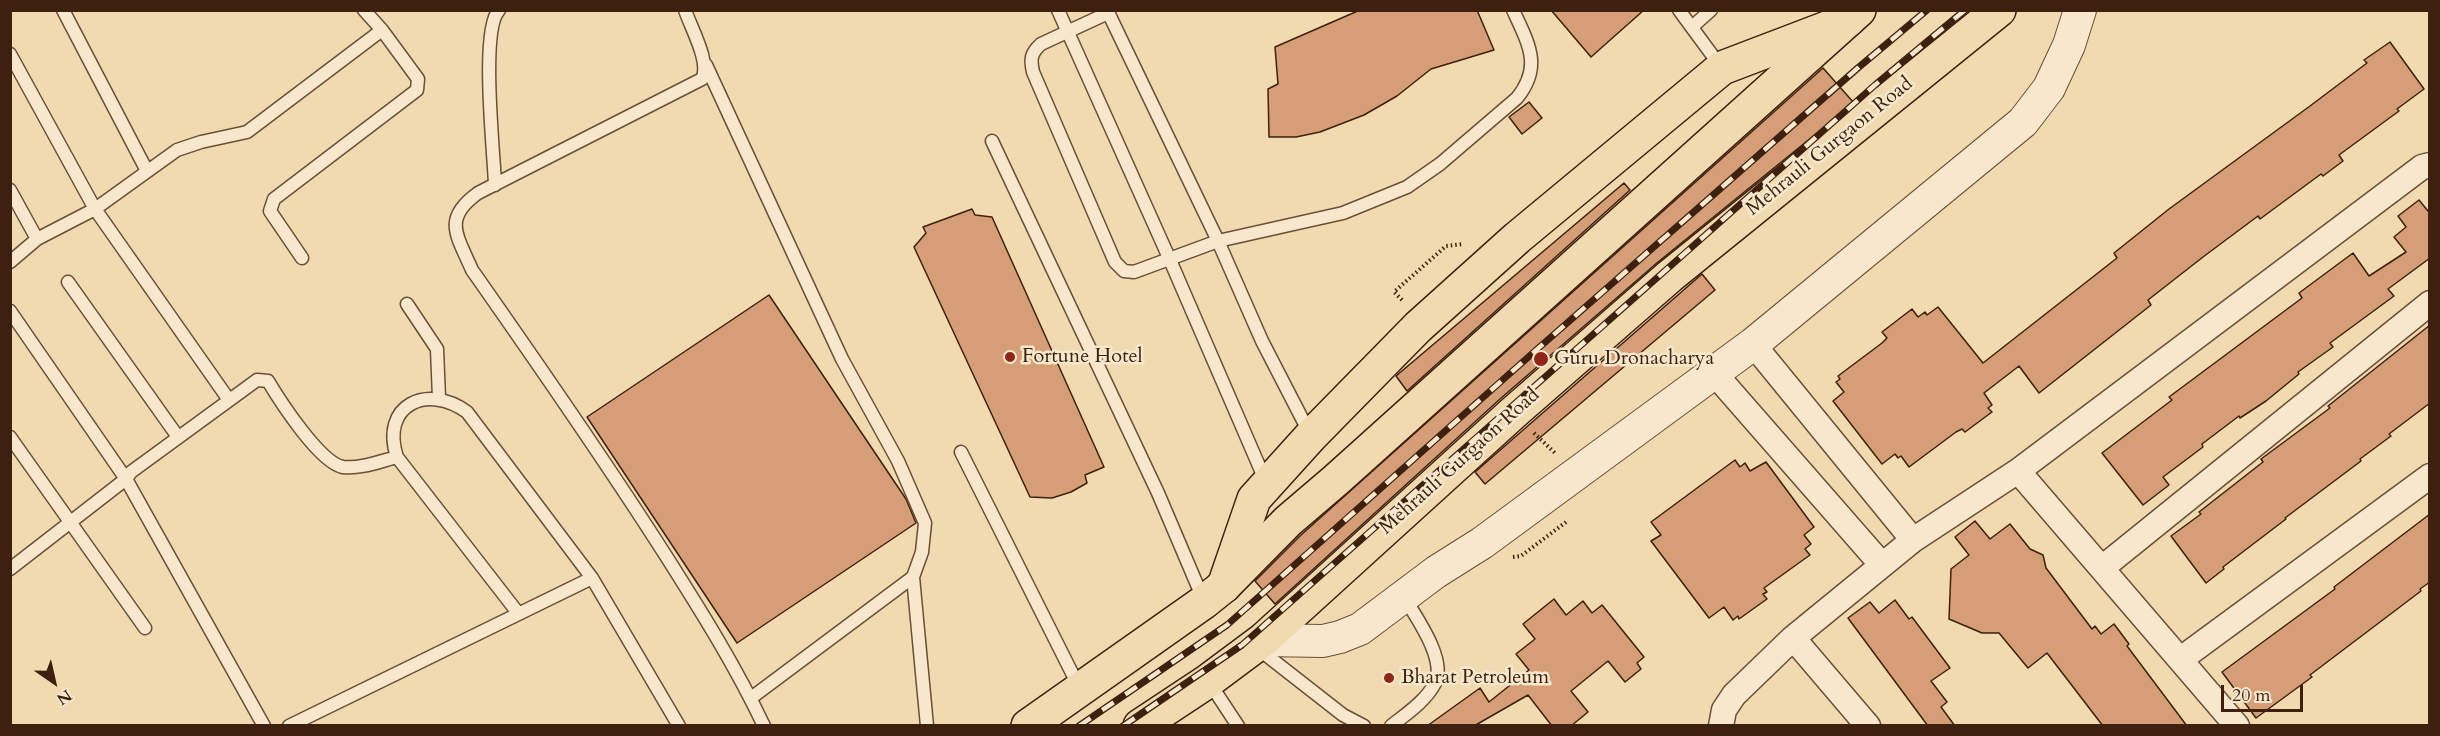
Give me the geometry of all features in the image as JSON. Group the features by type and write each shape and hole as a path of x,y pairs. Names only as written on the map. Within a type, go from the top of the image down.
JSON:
{"main road":[{"name":"Mehrauli Gurgaon Road","path":"1140,726 1208,681 1259,643 1670,276 1999,10"},
{"path":"1214,594 1254,499 1311,436 1418,327 1517,238 1722,68 1854,15"},
{"path":"1028,726 1214,594 1288,521 1854,15"}],"street":[{"path":"1259,643 1323,641 1340,637 1360,628 1482,543 1754,344 2023,122 2049,88 2069,45 2080,10"},
{"path":"1702,726 1722,718 1734,695 1793,638 1913,540 2019,471 2427,169"},
{"path":"2102,568 2430,303"},
{"path":"1754,344 1913,540"},
{"path":"1714,374 1882,565"},
{"path":"2019,471 2237,726"},
{"path":"2181,659 2430,476"},
{"path":"1793,638 1868,726"}],"lane":[{"path":"63,10 147,171"},
{"path":"302,258 270,211 274,199 417,90 418,79 382,30 364,10"},
{"path":"495,185 489,49 491,26 499,10"},
{"path":"685,10 705,63 842,359 898,461 925,523 922,552 913,577 927,726"},
{"path":"1058,10 1267,484"},
{"path":"1311,436 1262,341 1218,240 1108,12 1041,44 1033,51 1030,60 1033,72 1115,262 1124,271 1134,272 1218,240 1343,213 1373,203 1407,187 1440,164 1517,98 1527,86 1533,69 1531,52 1513,10"},
{"path":"1678,10 1722,68"},
{"path":"1692,27 1711,10"},
{"path":"10,262 37,239 95,209 177,150 247,132 382,30"},
{"path":"10,54 95,209 229,400"},
{"path":"705,63 705,73 696,83 495,185 463,204 457,216 455,230 472,270 627,495 705,619 751,698 764,726"},
{"path":"992,141 1158,493 1214,594"},
{"path":"10,190 37,239"},
{"path":"68,282 178,437"},
{"path":"407,304 437,349 439,398"},
{"path":"10,311 126,479 264,726"},
{"path":"10,569 126,479 131,472 257,380 268,381 282,404 319,451 341,467 368,465 397,457"},
{"path":"518,613 397,457 393,444 393,430 400,414 410,404 421,399 439,398 453,402 467,412 592,578 680,726"},
{"path":"10,437 146,628"},
{"path":"961,452 1080,690"},
{"path":"751,698 913,577"},
{"path":"289,726 592,578"},
{"path":"1391,726 1418,704 1436,682 1437,662 1426,635 1404,596"},
{"path":"1259,643 1343,715 1364,726"},
{"path":"1208,681 1238,726"}],"path":[{"path":"1394,292 1446,246"},
{"path":"1521,556 1573,516"}],"building":[{"path":"1360,10 1477,10 1494,50 1431,69 1397,96 1364,115 1320,132 1296,137 1269,137 1268,89 1278,84 1275,47"},
{"path":"1551,10 1644,10 1591,57"},
{"path":"2390,42 2424,89 2397,109 2399,111 2339,155 2343,161 2323,176 2321,174 2260,219 2258,216 2203,257 2148,300 2151,305 2039,393 2019,366 1984,393 1992,405 1988,408 1992,412 1965,432 1962,429 1956,432 1909,467 1901,456 1898,458 1895,454 1882,464 1833,401 1844,392 1836,382 1840,379 1838,376 1882,343 1887,338 1882,332 1912,309 1918,317 1925,312 1927,315 1938,307 1983,363 2117,258 2114,253 2169,209 2367,63 2364,60"},
{"path":"1823,68 1854,103 1658,262 1500,399 1275,604 1255,581 1301,535"},
{"path":"1529,102 1542,118 1522,134 1509,117"},
{"path":"1624,183 1630,190 1407,391 1396,376"},
{"path":"2419,200 2428,211 2430,209 2430,258 2388,289 2394,296 2330,343 2333,347 2298,372 2299,374 2266,401 2240,418 2239,416 2202,444 2203,447 2163,477 2169,485 2143,505 2102,453 2172,400 2169,397 2302,298 2299,293 2353,253 2369,276 2406,252 2394,237 2406,227 2398,216"},
{"name":"Fortune Hotel","path":"972,209 975,215 992,217 1104,467 1085,475 1087,483 1071,492 1052,498 1030,497 914,247 926,233 923,227"},
{"path":"1702,274 1715,290 1485,484 1475,472"},
{"path":"769,295 906,499 916,523 737,643 587,417"},
{"path":"2430,325 2430,403 2389,434 2391,436 2360,459 2361,461 2285,518 2206,583 2171,536 2263,462 2261,459 2330,408 2328,406"},
{"path":"1735,460 1740,467 1745,463 1750,471 1766,462 1814,527 1804,535 1811,544 1805,549 1810,555 1764,588 1767,592 1763,594 1767,599 1739,619 1738,616 1733,620 1724,607 1709,618 1651,541 1661,535 1651,522"},
{"path":"2430,514 2430,582 2310,675 2312,677 2256,718 2222,672 2335,589 2334,587"},
{"path":"1975,521 1990,539 2010,524 2030,549 2043,555 2046,568 2092,629 2095,626 2101,634 2114,624 2129,644 2127,646 2187,726 2103,726 2047,653 2028,668 1999,633 1982,633 1949,619 1951,569 1969,555 1955,537"},
{"path":"1554,599 1566,615 1583,601 1592,613 1602,605 1644,657 1637,663 1641,669 1625,682 1608,661 1571,691 1588,712 1571,726 1552,726 1528,695 1474,726 1427,726 1480,688 1489,702 1529,670 1516,654 1535,639 1523,624"},
{"path":"1895,600 1909,619 1912,617 1950,668 1931,681 1947,702 1941,707 1955,726 1928,726 1848,618 1870,602 1879,613"}],"railway":[{"path":"1079,726 1227,625 1534,352 1927,10"},
{"path":"1123,726 1242,645 1875,85 1965,10"}],"place":[{"name":"Fortune Hotel","path":"1010,357"},
{"name":"Guru Dronacharya","path":"1541,359"},
{"name":"Bharat Petroleum","path":"1389,678"}]}
